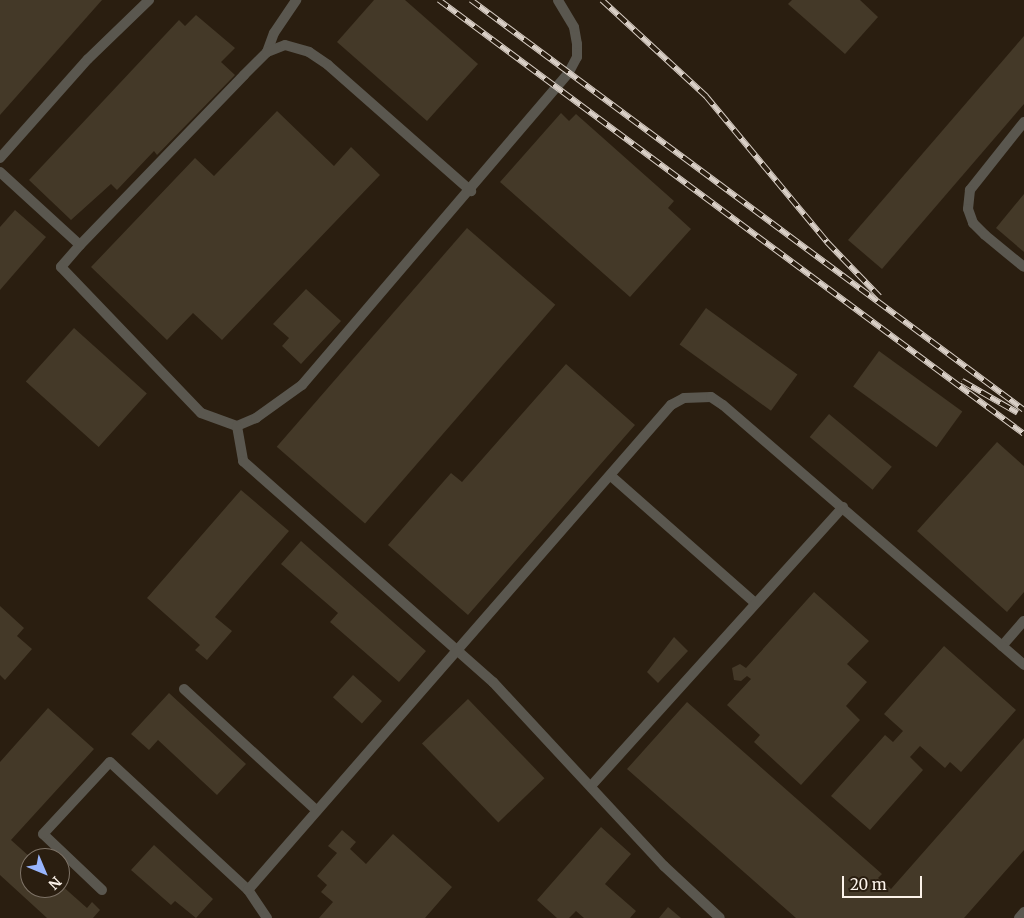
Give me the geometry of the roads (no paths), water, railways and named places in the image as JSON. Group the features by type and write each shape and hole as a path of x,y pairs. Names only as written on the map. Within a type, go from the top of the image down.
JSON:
{"lane":[{"path":"0,158 88,59 149,0"},
{"path":"296,0 274,33 267,52 80,245 61,267 201,413 220,423 236,426 256,418 302,385 558,88 577,57 574,27 558,0"},
{"path":"267,52 285,45 295,47 328,65 471,191"},
{"path":"1024,122 970,190 968,209 973,223 1024,268"},
{"path":"0,172 80,245"},
{"path":"248,890 460,652 671,405 697,395 711,397 723,405 1024,665"},
{"path":"236,426 244,460 460,652 591,786 664,866 720,918"},
{"path":"611,476 754,602"},
{"path":"591,786 754,602 843,507"},
{"path":"1002,646 1024,621"},
{"path":"184,689 317,811"},
{"path":"102,890 43,834 110,762 248,890 267,918"},
{"path":"1019,918 1024,912"}],"railway":[{"path":"439,0 1024,434"},
{"path":"471,0 1024,410"},
{"path":"602,0 706,96 827,242 880,297"},
{"path":"962,381 1018,413"}]}
